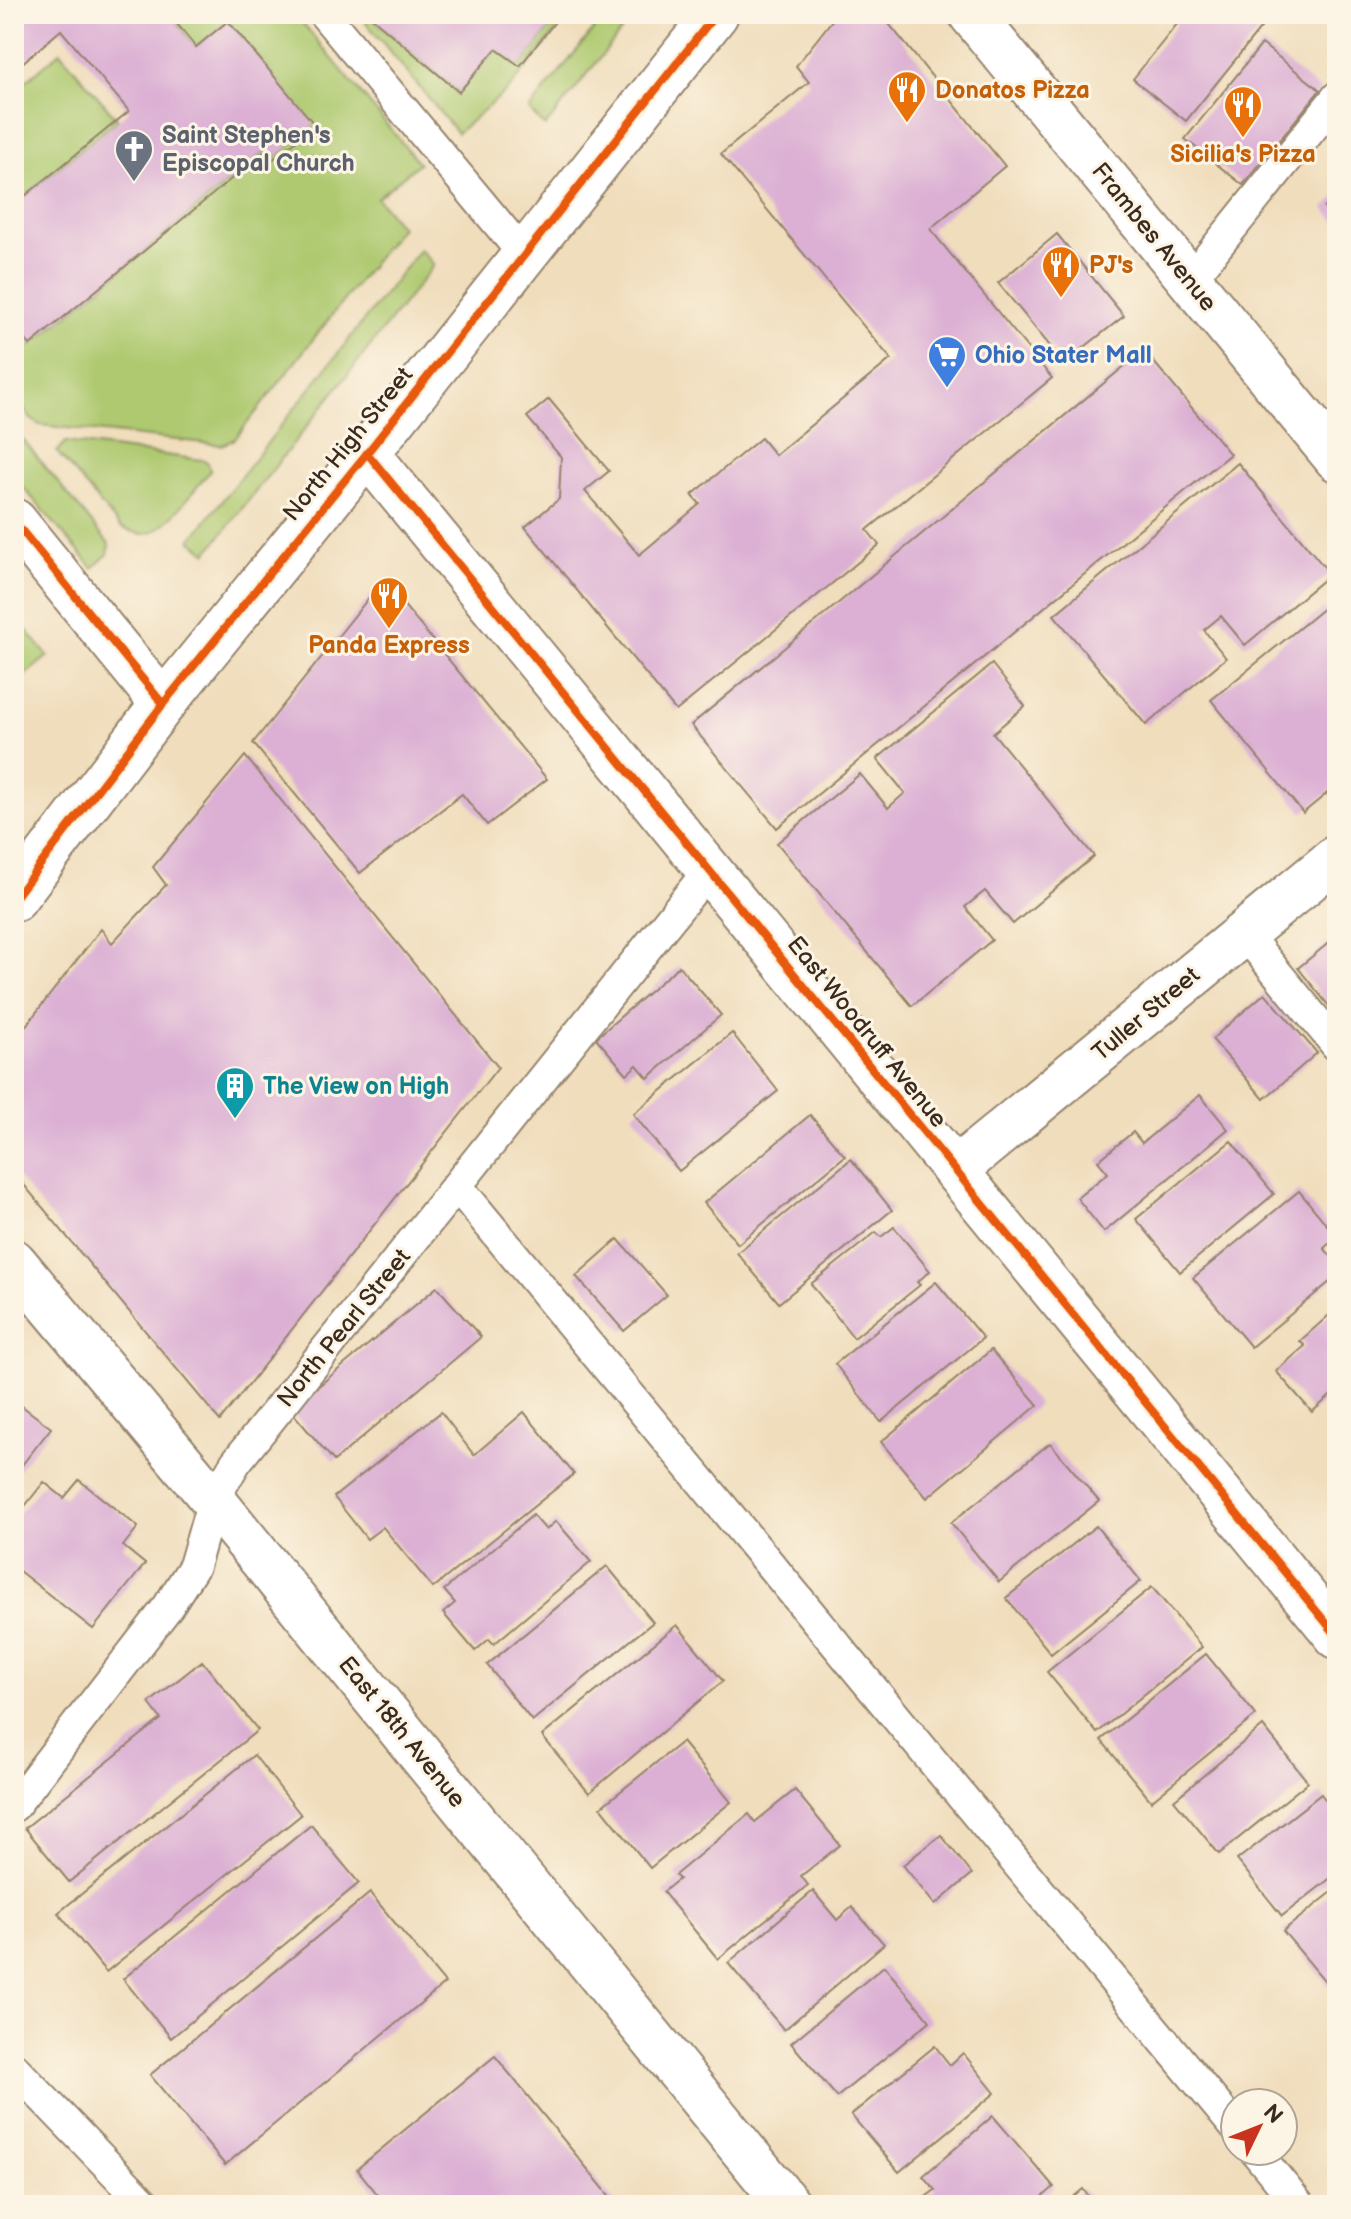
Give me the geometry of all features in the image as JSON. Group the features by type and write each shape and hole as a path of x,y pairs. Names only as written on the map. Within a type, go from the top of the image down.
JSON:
{"street":[{"name":"North High Street","path":"14,899 163,704 716,14"},
{"name":"Frambes Avenue","path":"971,14 1337,459"},
{"name":"East Woodruff Avenue","path":"367,453 1337,1636"},
{"path":"14,521 163,704"},
{"name":"Tuller Street","path":"955,1170 1337,857"},
{"name":"East 18th Avenue","path":"14,1262 213,1500 788,2205"}],"lane":[{"path":"324,14 524,255"},
{"path":"1190,280 1337,97"},
{"name":"North Pearl Street","path":"14,1806 167,1608 194,1566 213,1500 236,1462 709,870"},
{"path":"1244,933 1337,1046"},
{"path":"457,1186 1219,2108"},
{"path":"14,2068 146,2205"},
{"path":"1268,2167 1299,2205"}],"green space":[{"path":"169,14 295,14 419,163 377,198 401,227 235,439 222,445 40,425 31,419 14,397 14,325 31,345 265,151 272,160 314,125 228,21 196,47"},
{"path":"359,14 373,14 371,17 459,92 496,49 520,66 561,14 570,14 510,88 457,133"},
{"path":"606,14 635,14 545,127 529,110"},
{"path":"60,52 118,120 14,205 14,91"},
{"path":"420,249 434,265 207,553 191,540"},
{"path":"14,429 109,544 108,554 93,568 14,477"},
{"path":"66,442 202,460 208,463 210,471 162,525 145,534 138,533 120,527 57,452"},
{"path":"14,615 48,656 14,684"}],"building":[{"name":"Saint Stephen's Episcopal Church","path":"14,14 169,14 196,47 228,21 315,125 272,160 265,151 30,345 14,325 14,205 129,111 61,30 14,70"},
{"path":"373,14 561,14 520,66 496,49 459,92 371,17"},
{"name":"Ohio Stater Mall","path":"837,14 881,14 1005,166 930,229 1052,378 867,530 879,545 676,711 525,527 559,499 561,457 527,417 549,399 609,471 585,491 639,555 700,504 692,495 761,438 775,455 891,359 721,154 809,82 796,66"},
{"path":"1272,14 1186,121 1133,79 1177,24 1168,16"},
{"path":"1314,14 1337,14 1337,21 1332,28"},
{"path":"1262,44 1320,90 1243,185 1185,139"},
{"path":"1337,196 1337,223 1324,208"},
{"name":"PJ's","path":"1057,234 1124,316 1064,363 998,283"},
{"path":"1144,350 1230,454 777,828 691,725"},
{"path":"1238,463 1330,574 1245,645 1221,616 1204,630 1226,658 1146,725 1054,615"},
{"path":"383,580 547,779 487,825 462,794 360,873 253,743"},
{"path":"1324,608 1337,624 1337,785 1303,813 1211,700"},
{"path":"992,664 1025,706 993,733 1094,856 1013,924 985,891 965,907 992,940 912,1006 777,843 860,774 888,808 905,793 877,759"},
{"name":"The View on High","path":"245,756 498,1067 220,1421 14,1173 14,1041 101,929 112,943 166,885 153,867"},
{"path":"1337,936 1337,1016 1298,968"},
{"path":"679,966 721,1015 648,1078 637,1065 627,1074 596,1038"},
{"path":"1265,993 1317,1053 1264,1099 1212,1039"},
{"path":"732,1033 778,1091 679,1171 633,1114"},
{"path":"1200,1095 1228,1129 1104,1232 1077,1198 1108,1173 1098,1161 1133,1132 1142,1143"},
{"path":"810,1115 845,1156 738,1244 704,1203"},
{"path":"1231,1141 1274,1194 1180,1272 1136,1219"},
{"path":"851,1159 892,1210 779,1303 737,1253"},
{"path":"1299,1191 1337,1237 1324,1248 1337,1263 1337,1276 1251,1347 1193,1278"},
{"path":"894,1227 930,1271 917,1282 920,1285 854,1338 811,1284 876,1232 881,1237"},
{"path":"618,1239 667,1295 624,1331 576,1276"},
{"path":"936,1282 983,1338 881,1422 835,1364"},
{"path":"437,1287 481,1337 334,1461 290,1410"},
{"path":"1337,1308 1337,1390 1312,1412 1276,1371 1305,1346 1300,1341"},
{"path":"991,1350 1038,1405 927,1498 881,1442"},
{"path":"14,1400 51,1428 14,1475"},
{"path":"441,1412 474,1455 524,1412 574,1474 433,1588 383,1527 367,1539 334,1497"},
{"path":"1050,1443 1099,1501 999,1582 951,1523"},
{"path":"79,1480 138,1527 123,1546 145,1564 93,1629 14,1567 14,1520 44,1482 64,1498"},
{"path":"533,1515 546,1530 556,1521 591,1562 494,1644 489,1639 475,1651 443,1613 455,1603 444,1590"},
{"path":"1096,1526 1141,1581 1051,1654 1006,1598"},
{"path":"607,1566 653,1622 532,1721 487,1665"},
{"path":"1152,1587 1202,1647 1097,1733 1047,1672"},
{"path":"677,1625 723,1681 589,1793 542,1736"},
{"path":"1206,1654 1256,1715 1151,1801 1101,1740"},
{"path":"202,1661 258,1730 69,1882 25,1828 161,1719 149,1703"},
{"path":"1263,1726 1308,1782 1219,1854 1174,1800"},
{"path":"682,1742 731,1802 650,1868 601,1807"},
{"path":"254,1755 301,1815 106,1972 58,1913"},
{"path":"795,1790 840,1845 801,1876 808,1885 718,1959 663,1892 679,1879 675,1875 749,1814 755,1822"},
{"path":"1321,1794 1337,1815 1337,1873 1282,1916 1237,1860"},
{"path":"311,1825 359,1883 171,2038 123,1979"},
{"path":"941,1835 972,1874 935,1905 903,1865"},
{"path":"1337,1888 1337,1988 1333,1991 1283,1931"},
{"path":"813,1891 837,1920 852,1907 884,1944 784,2030 728,1963"},
{"path":"370,1893 445,1983 225,2165 150,2075"},
{"path":"884,1966 930,2021 837,2097 791,2043"},
{"path":"935,2046 950,2065 963,2053 995,2093 899,2172 851,2115"},
{"path":"495,2056 617,2205 386,2205 357,2169"},
{"path":"993,2116 1054,2187 1033,2205 927,2205 923,2199 935,2190 923,2176"},
{"path":"1083,2189 1095,2205 1064,2205"}],"cycle path":[{"path":"14,899 163,704 716,14"},
{"path":"367,453 1337,1636"},
{"path":"14,521 163,704"}],"place":[{"name":"Donatos Pizza","path":"907,124"},
{"name":"Sicilia's Pizza","path":"1243,139"},
{"name":"Saint Stephen's Episcopal Church","path":"134,183"},
{"name":"PJ's","path":"1061,299"},
{"name":"Ohio Stater Mall","path":"947,389"},
{"name":"Panda Express","path":"389,630"},
{"name":"The View on High","path":"235,1120"}]}
